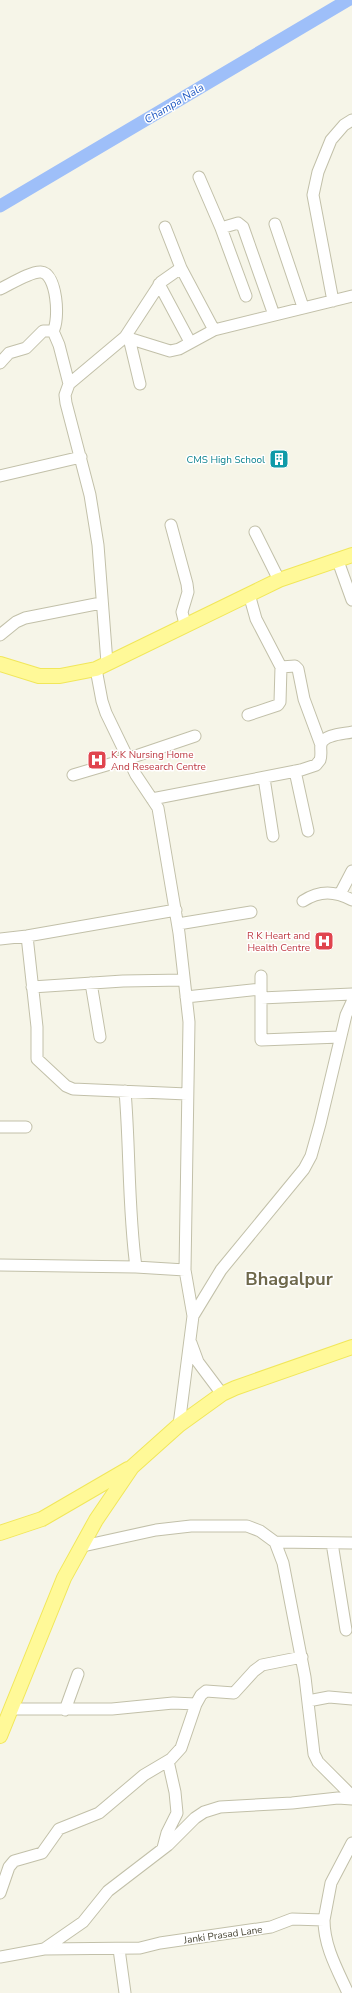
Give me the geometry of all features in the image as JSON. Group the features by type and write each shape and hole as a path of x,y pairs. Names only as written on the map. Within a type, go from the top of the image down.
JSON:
{"main road":[{"path":"0,664 39,676 60,676 102,666 185,624 279,580 352,555"},
{"path":"0,1533 42,1519 132,1467 178,1425 222,1394 235,1388 352,1347"},
{"path":"0,1736 64,1578 96,1520 132,1467"}],"street":[{"path":"333,301 313,195 318,172 331,140 344,125 352,120"},
{"path":"199,178 221,228 246,296"},
{"path":"221,228 238,223 242,228 274,315"},
{"path":"275,224 303,307"},
{"path":"165,227 181,268 214,330"},
{"path":"181,268 159,284 127,337 69,384 65,395 90,495 98,545 101,603 102,701 127,759 158,808 178,924 188,1022 185,1270 193,1316"},
{"path":"0,289 33,274 41,272 48,275 52,281 57,319 53,331 59,345 69,384"},
{"path":"159,284 190,342"},
{"path":"127,337 170,351 214,330 352,296"},
{"path":"0,363 9,353 26,348 43,331 53,331"},
{"path":"127,337 140,384"},
{"path":"0,476 81,457"},
{"path":"171,525 188,592 182,612 185,624"},
{"path":"255,532 279,580"},
{"path":"338,561 352,600"},
{"path":"248,715 278,706 280,702 281,666 256,619 249,594"},
{"path":"0,635 16,622 25,618 101,603"},
{"path":"152,799 295,771 316,764 320,760 321,744 304,699 298,669 295,666 281,666"},
{"path":"321,744 331,736 352,732"},
{"path":"72,775 127,759 195,736"},
{"path":"295,771 308,831"},
{"path":"264,778 273,836"},
{"path":"340,894 352,871"},
{"path":"303,901 311,896 328,892 340,894 352,900"},
{"path":"0,939 27,936 176,910"},
{"path":"178,924 251,912"},
{"path":"27,936 37,1027 37,1059 66,1086 73,1089 187,1094"},
{"path":"261,976 261,1040 340,1037"},
{"path":"32,988 91,983 184,980"},
{"path":"91,983 100,1037"},
{"path":"186,998 261,993 352,994"},
{"path":"178,1425 189,1336 193,1316 221,1270 304,1169 311,1156 340,1037 346,1015 352,1002"},
{"path":"125,1091 129,1140 132,1238 136,1267"},
{"path":"0,1127 26,1127"},
{"path":"0,1265 136,1267 185,1270"},
{"path":"189,1336 198,1362 222,1394"},
{"path":"83,1546 156,1530 191,1526 247,1526 260,1531 275,1542 283,1562 302,1657 312,1745 318,1762 352,1796"},
{"path":"275,1542 352,1543"},
{"path":"332,1543 346,1630"},
{"path":"0,1893 9,1867 14,1861 42,1853 59,1829 99,1813 144,1775 168,1761 181,1748 196,1704 201,1695 206,1691 218,1690 229,1693 237,1691 254,1671 262,1665 302,1657"},
{"path":"65,1710 78,1674"},
{"path":"308,1701 329,1697 352,1699"},
{"path":"11,1709 112,1709 173,1703 196,1704"},
{"path":"163,1848 167,1833 177,1813 175,1792 168,1761"},
{"path":"0,1957 44,1949 83,1922 108,1891 163,1848 195,1818 212,1809 338,1798 352,1799"},
{"path":"348,1993 324,1934 324,1920 331,1883 352,1843"},
{"name":"Janki Prasad Lane","path":"44,1949 140,1948 160,1943 271,1927 292,1920 324,1920"},
{"path":"119,1949 125,1993"}],"waterway":[{"name":"Champa Nala","path":"0,206 348,0"}],"place":[{"name":"CMS High School","path":"279,459"},
{"name":"K K Nursing Home And Research Centre","path":"97,760"},
{"name":"R K Heart and Health Centre","path":"324,941"}],"district":[{"name":"Bhagalpur","path":"289,1279"}]}
